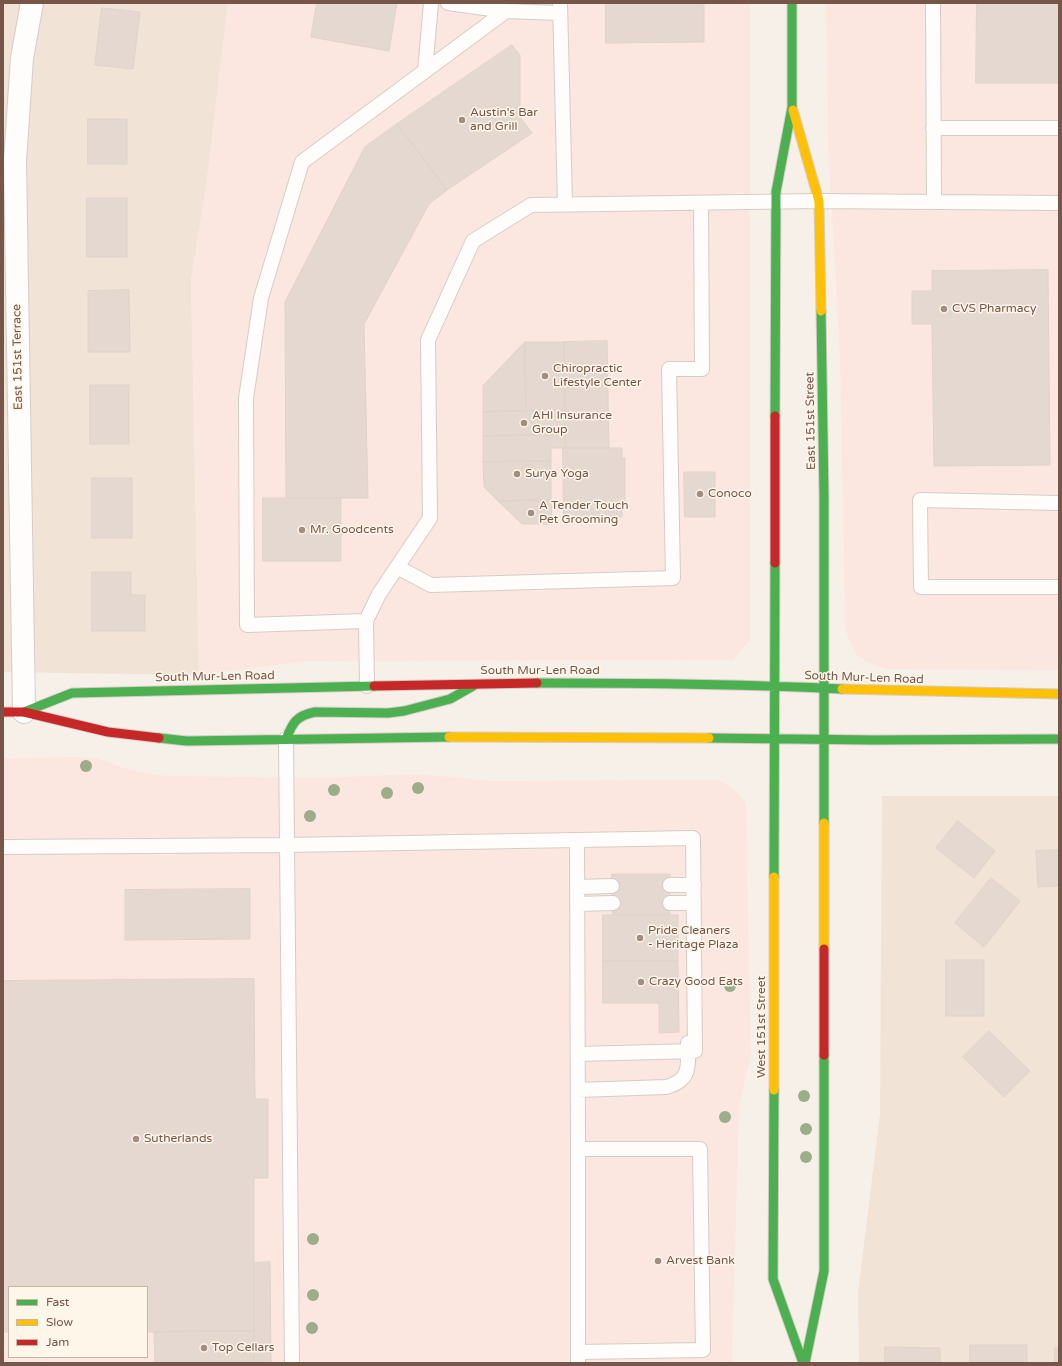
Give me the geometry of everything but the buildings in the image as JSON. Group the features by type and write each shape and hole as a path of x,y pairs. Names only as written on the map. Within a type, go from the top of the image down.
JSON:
{"main road":[{"name":"East 151st Street","path":"775,686 776,192 792,107 792,3"},
{"name":"East 151st Street","path":"792,107 820,201 824,489 823,739"},
{"name":"South Mur-Len Road","path":"13,712 72,692 476,684 651,683 775,686 824,689 1059,694"},
{"path":"286,739 292,723 304,713 388,713 404,711 450,699 476,684"},
{"name":"West 151st Street","path":"775,686 773,1279 804,1363"},
{"path":"13,712 108,732 187,741 438,737 775,738 872,740 1059,739"},
{"name":"West 151st Street","path":"804,1363 824,1271 823,739"}],"street":[{"name":"East 151st Terrace","path":"13,712 15,161 22,58 32,3"}],"lane":[{"path":"425,71 431,3"},
{"path":"448,3 506,11 560,8 565,204"},
{"path":"933,3 934,202"},
{"path":"366,621 246,625 246,398 261,298 302,162 506,11"},
{"path":"933,128 1059,128"},
{"path":"367,686 366,621 378,594 430,518 428,340 473,241 531,205 820,201 1059,203"},
{"path":"397,567 431,585 673,578 669,369 702,369 701,203"},
{"path":"1059,503 920,500 921,587 1059,587"},
{"path":"286,739 292,1363"},
{"path":"3,847 287,845 693,838 695,933 689,940 687,958 688,1068 684,1078 677,1084 666,1087 578,1090"},
{"path":"577,840 578,1357 703,1350 700,1149 578,1149"},
{"path":"670,886 694,885"},
{"path":"577,886 612,886"},
{"path":"670,903 694,902"},
{"path":"577,904 613,903"},
{"path":"578,1054 688,1052"}],"shaded area":[{"path":"3,3 228,3 206,188 191,280 199,675 3,672"},
{"path":"228,3 750,3 750,640 733,660 307,661 199,675 191,280 206,188"},
{"path":"826,3 1059,3 1059,670 885,669 871,664 857,655 848,638 845,626 840,356 828,143"},
{"path":"3,758 96,758 130,770 167,776 318,778 417,774 491,781 716,780 727,784 739,794 746,803 751,1055 739,1106 732,1363 3,1363"},
{"path":"882,796 1059,796 1059,1363 859,1363 858,1293 880,1114"}],"traffic: fast":[{"path":"775,416 776,192 792,107 792,3"},
{"path":"821,311 824,497 824,823"},
{"path":"774,877 775,563"},
{"path":"537,683 690,684 842,689"},
{"path":"24,712 72,693 374,686"},
{"path":"286,739 293,724 299,718 315,712 388,713 404,711 450,699 473,686"},
{"path":"159,738 187,741 449,737"},
{"path":"709,738 873,740 1059,739"},
{"path":"805,1363 824,1271 824,1055"},
{"path":"774,1090 773,1279 803,1363"}],"traffic: slow":[{"path":"793,110 819,201 821,311"},
{"path":"842,689 1059,694"},
{"path":"449,737 709,738"},
{"path":"824,823 824,949"},
{"path":"774,877 774,1090"}],"traffic: jam":[{"path":"775,416 775,563"},
{"path":"374,686 537,683"},
{"path":"3,712 24,712 108,732 159,738"},
{"path":"824,949 824,1055"}],"place":[{"name":"Austin's Bar and Grill","path":"462,120"},
{"name":"CVS Pharmacy","path":"944,309"},
{"name":"Chiropractic Lifestyle Center","path":"545,376"},
{"name":"AHI Insurance Group","path":"524,423"},
{"name":"Surya Yoga","path":"517,474"},
{"name":"Conoco","path":"700,494"},
{"name":"A Tender Touch Pet Grooming","path":"531,513"},
{"name":"Mr. Goodcents","path":"302,530"},
{"name":"Pride Cleaners - Heritage Plaza","path":"640,938"},
{"name":"Crazy Good Eats","path":"641,982"},
{"name":"Sutherlands","path":"136,1139"},
{"name":"Arvest Bank","path":"658,1261"},
{"name":"Top Cellars","path":"204,1348"}]}
